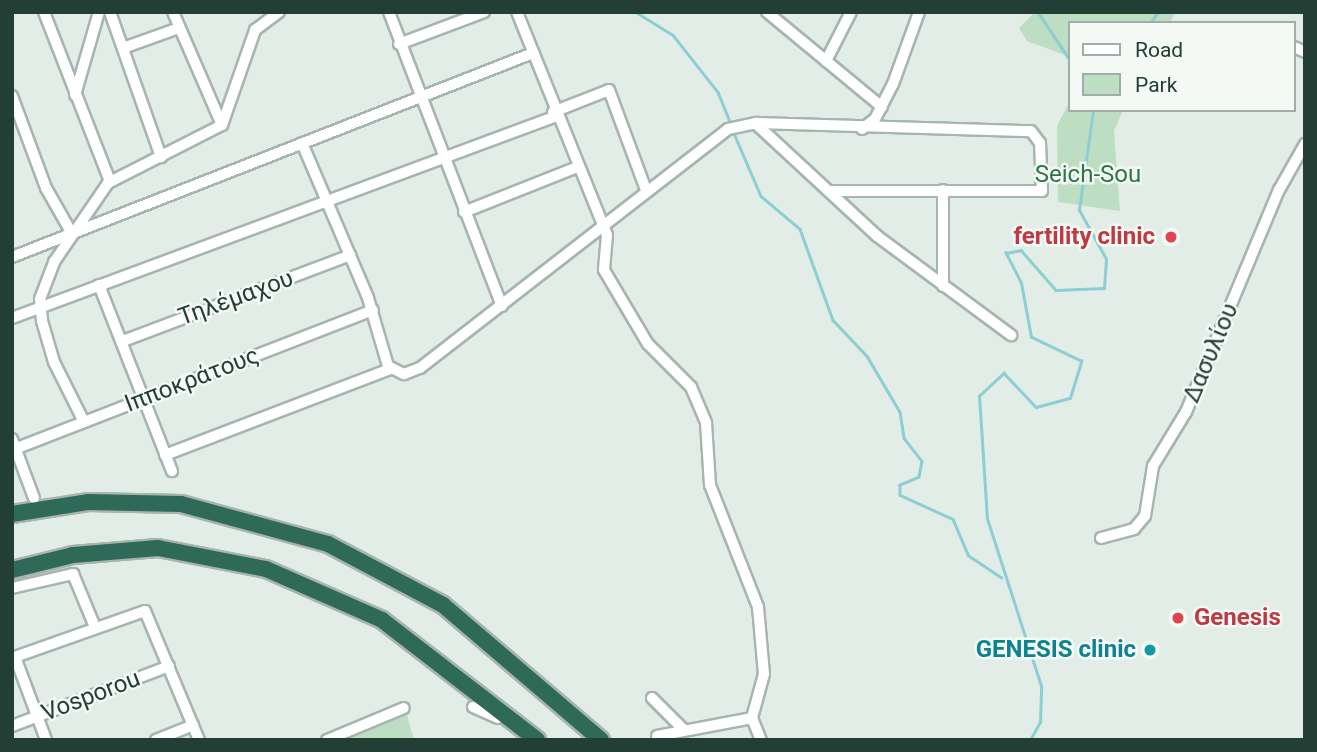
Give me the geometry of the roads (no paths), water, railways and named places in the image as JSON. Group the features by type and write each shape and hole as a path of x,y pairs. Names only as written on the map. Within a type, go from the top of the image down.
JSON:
{"highway":[{"path":"12,514 63,504 160,502 328,544 443,605 601,740"},
{"path":"12,570 73,555 158,548 266,569 382,620 537,740"}],"street":[{"path":"44,12 110,181"},
{"path":"75,95 99,12"},
{"path":"110,12 162,157"},
{"path":"173,12 222,125"},
{"path":"84,422 50,353 40,306 71,232 110,181 222,125 253,34 279,12"},
{"path":"389,12 399,44 502,306"},
{"path":"452,12 457,24"},
{"path":"399,44 484,12"},
{"path":"517,12 554,115 601,225 604,270 648,344 691,387 706,423 710,485 758,607 764,674 752,719 761,740"},
{"path":"767,12 882,107"},
{"path":"826,61 851,12"},
{"path":"862,129 882,107 919,12"},
{"path":"123,48 179,28"},
{"path":"12,257 533,53"},
{"path":"12,318 323,198 444,158 554,115 608,90 646,190"},
{"path":"12,96 46,188 71,232"},
{"path":"755,123 831,191 871,232 1011,335"},
{"path":"165,454 390,369 414,372 727,129 755,123 862,129 1031,131 1038,138 1042,191 831,191"},
{"path":"302,143 323,198 373,310 390,369"},
{"name":"Δασυλίου","path":"1101,538 1134,529 1145,516 1153,466 1186,412 1305,144"},
{"path":"1293,166 1305,164"},
{"path":"464,212 575,168"},
{"path":"943,190 943,286"},
{"name":"Τηλέμαχου","path":"122,341 350,255"},
{"path":"100,285 172,471"},
{"name":"Ιπποκράτους","path":"13,446 84,422 373,310"},
{"path":"13,446 34,498"},
{"path":"12,588 73,574 95,627"},
{"path":"46,740 14,658 145,611 199,740"},
{"name":"Vosporou","path":"12,726 169,666"},
{"path":"652,698 686,730"},
{"path":"473,707 524,740"},
{"path":"327,740 404,708"},
{"path":"657,736 752,719"},
{"path":"156,740 193,725"}],"waterway":[{"path":"636,12 673,35 718,92 731,124"},
{"path":"1038,12 1068,57"},
{"path":"1151,21 1158,12"},
{"path":"1030,740 1040,722 1041,686 987,519 979,396 1004,373 1036,407 1070,398 1081,361 1031,337 1021,283 1006,253 1021,250 1056,290 1104,288 1106,259 1079,210 1093,112"},
{"path":"733,131 761,196 800,229 833,320 867,356 900,412 904,438 922,461 919,477 900,485 900,495 953,519 968,555 1001,577"}],"place":[{"name":"fertility clinic","path":"1171,237"},
{"name":"Genesis","path":"1178,618"},
{"name":"GENESIS clinic","path":"1150,650"}],"park label":[{"name":"Seich-Sou","path":"1088,175"}]}
